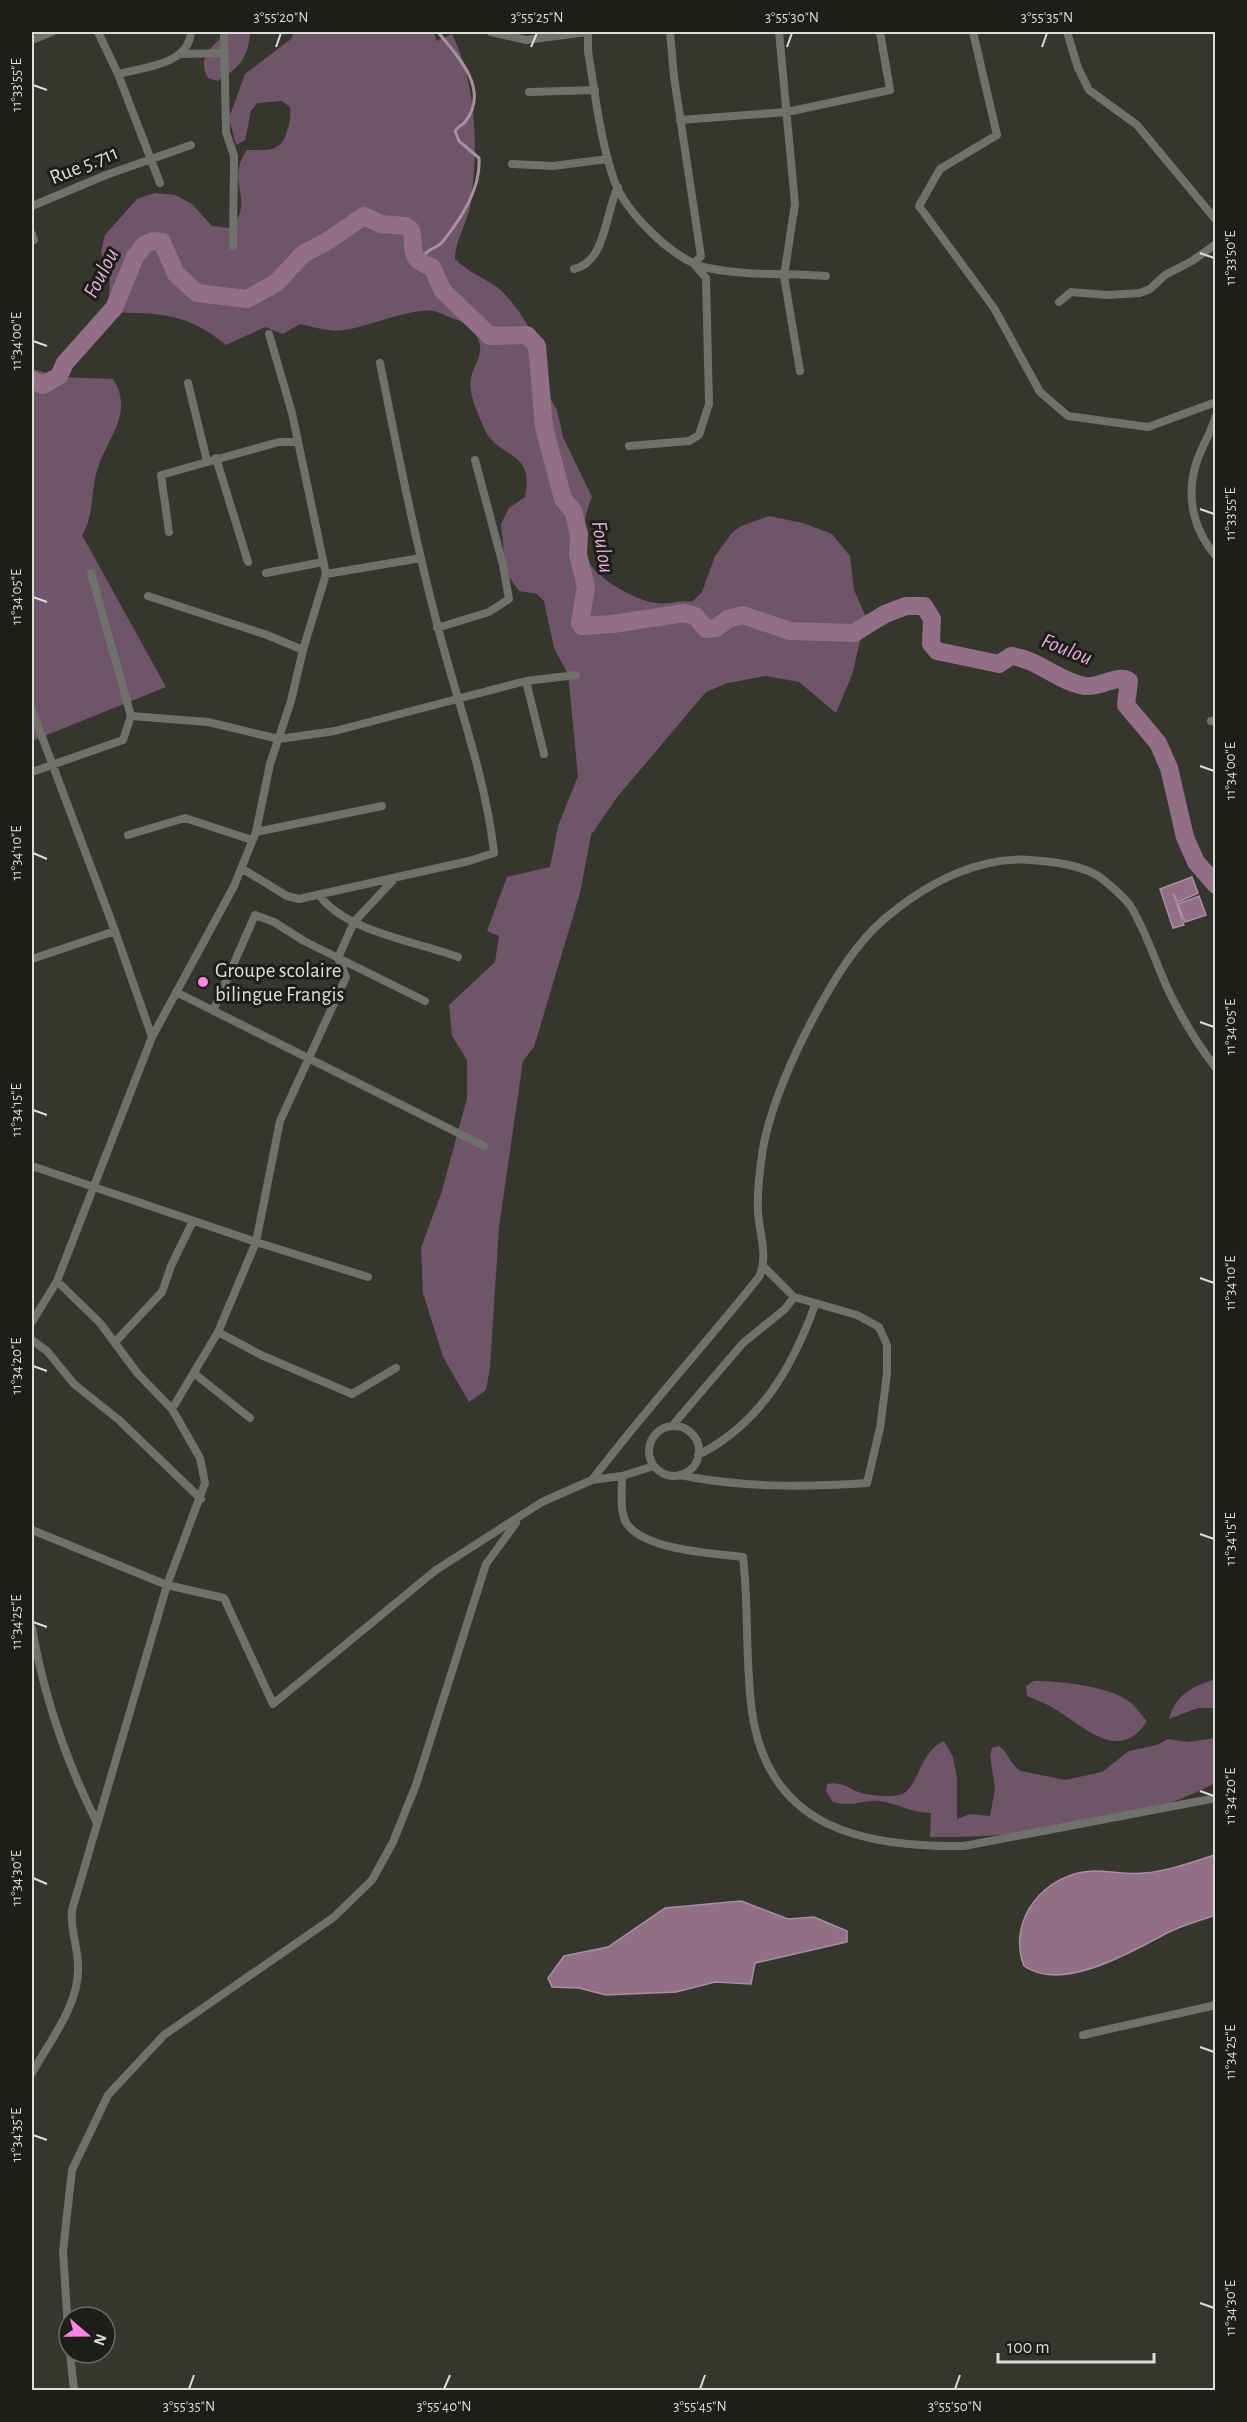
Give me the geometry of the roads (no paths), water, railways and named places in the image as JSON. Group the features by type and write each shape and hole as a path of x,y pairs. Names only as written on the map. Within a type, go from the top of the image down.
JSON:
{"street":[{"path":"32,40 52,32"},
{"path":"98,32 118,74 160,183"},
{"path":"182,54 190,42 191,32"},
{"path":"224,32 226,132 234,156 233,246"},
{"path":"491,32 526,40 588,32 588,51 608,159 618,188 652,234 678,256 702,271 707,286 709,404 705,422 699,435 689,441 629,446"},
{"path":"670,32 680,120 701,256 694,264"},
{"path":"779,32 795,204 784,276 800,370"},
{"path":"680,120 787,112 890,90 880,32"},
{"path":"973,32 997,135 940,169 919,206 994,308 1040,392 1068,416 1148,427 1215,402"},
{"path":"1067,32 1078,68 1089,90 1137,125 1214,214"},
{"path":"118,74 171,60 182,54 223,53"},
{"path":"529,92 595,90"},
{"name":"Rue 5.711","path":"32,206 151,158 191,145"},
{"path":"512,164 554,166 608,159"},
{"path":"574,269 588,264 599,247 609,207 618,188"},
{"path":"1059,302 1071,292 1126,295 1150,289 1165,275 1192,261 1215,244"},
{"path":"694,264 784,276 826,276"},
{"path":"32,1322 35,1310 57,1281 152,1037 234,886 254,836 270,764 300,671 303,650 326,574 292,413 269,334"},
{"path":"241,868 286,896 299,899 469,861 494,852 478,770 437,628 380,363"},
{"path":"188,383 211,460 248,562"},
{"path":"1215,416 1196,463 1191,501 1200,534 1215,556"},
{"path":"169,532 161,475 279,442 297,442"},
{"path":"437,628 489,612 508,599 502,565 475,460"},
{"path":"326,574 422,558"},
{"path":"266,573 323,562"},
{"path":"32,772 123,740 131,716 91,573"},
{"path":"148,596 267,635 303,650"},
{"path":"131,716 208,722 279,739 335,731 526,681 576,675"},
{"path":"526,681 544,754"},
{"path":"32,710 116,932 152,1037"},
{"path":"128,835 185,818 254,836 382,806"},
{"path":"592,1480 639,1419 759,1277 764,1267 758,1210 765,1136 788,1067 854,954 881,922 926,887 969,868 1001,859 1026,858 1069,864 1104,879 1129,904 1170,995 1186,1025 1215,1068"},
{"path":"172,1409 218,1332 256,1242 277,1131 346,976 338,958 354,922 396,877"},
{"path":"320,896 329,908 354,922 458,957"},
{"path":"213,1011 255,915 274,922 338,958 425,1002"},
{"path":"32,959 116,932"},
{"path":"176,992 484,1146"},
{"path":"32,1166 192,1223 368,1276"},
{"path":"116,1341 162,1292 171,1266 192,1223"},
{"path":"764,1267 794,1297 815,1305 857,1315 879,1327 887,1345 887,1374 880,1428 867,1483 763,1486 722,1484 661,1473 650,1458 651,1441 656,1434 672,1426 743,1343 785,1309 794,1297"},
{"path":"32,2073 66,2013 77,1985 78,1965 70,1926 72,1910 167,1585 201,1499 205,1483 200,1458 172,1409 138,1374 116,1341 57,1281"},
{"path":"698,1455 732,1435 764,1405 801,1344 815,1305"},
{"path":"218,1332 261,1355 352,1394 396,1368"},
{"path":"32,1340 47,1351 74,1384 119,1420 201,1499"},
{"path":"195,1374 250,1418"},
{"path":"672,1426 683,1428 692,1435 697,1444 698,1455 692,1468 680,1475"},
{"path":"32,1530 167,1585 224,1598 273,1704 436,1570 542,1502 592,1480 622,1476 654,1466"},
{"path":"622,1476 623,1517 635,1534 687,1551 742,1557 752,1705 761,1748 780,1787 792,1802 830,1825 876,1840 964,1846 1215,1798"},
{"path":"66,2305 63,2251 72,2170 108,2095 164,2035 331,1919 372,1880 393,1842 416,1785 486,1564 522,1516"},
{"path":"32,1628 43,1684 65,1755 97,1824"},
{"path":"1083,2036 1215,2005"},
{"path":"71,2365 74,2391"}],"waterway":[{"path":"423,264 425,254 442,243 464,212 474,191 479,169 479,158 459,141 455,131 465,122 472,110 473,85 462,62 438,32"},
{"name":"Foulou","path":"32,380 43,385 59,376 65,363 114,308 135,257 145,244 154,241 162,242 176,274 197,293 247,299 276,283 303,254 326,242 364,216 381,224 406,226 411,230 414,253 419,261 432,267 443,291 490,336 527,335 537,346 544,427 563,499 573,511 579,534 578,554 586,587 580,623 582,626 613,624 684,613 695,616 706,629 716,628 728,619 743,615 790,631 854,633 885,614 906,606 924,606 932,619 931,644 937,651 999,664 1011,656 1021,658 1075,684 1085,686 1125,679 1129,681 1126,705 1158,743 1169,768 1185,837 1196,862 1216,885"}],"place":[{"name":"Groupe scolaire bilingue Frangis","path":"203,982"}]}
